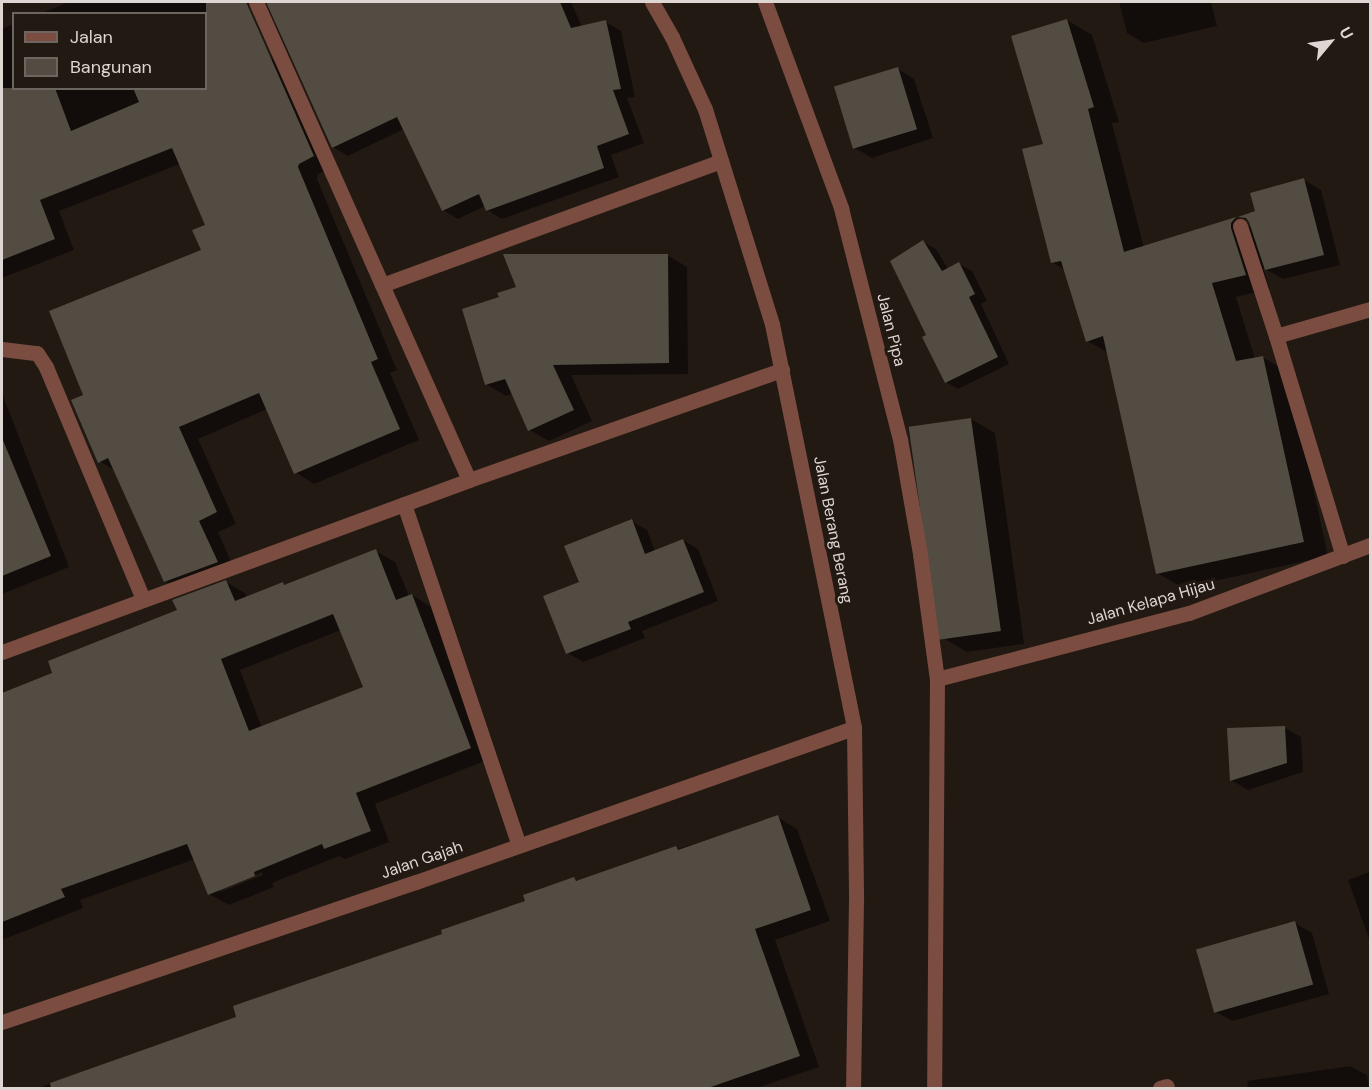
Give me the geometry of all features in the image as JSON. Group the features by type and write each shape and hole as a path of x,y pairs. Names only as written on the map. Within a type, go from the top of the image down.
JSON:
{"street":[{"path":"256,2 469,480"},
{"name":"Jalan Berang Berang","path":"652,2 672,37 705,109 772,324 854,728 856,900 853,1089"},
{"name":"Jalan Pipa","path":"765,2 841,208 897,428 920,554 936,679 934,1089"},
{"path":"382,285 721,161"},
{"path":"1240,226 1343,556"},
{"path":"1276,336 1371,309"},
{"path":"2,349 37,353 46,367 143,599"},
{"path":"2,652 469,480 782,369"},
{"path":"404,504 519,845"},
{"name":"Jalan Kelapa Hijau","path":"936,679 1189,613 1371,544"},
{"name":"Jalan Gajah","path":"2,1022 854,728"}],"building":[{"path":"206,2 246,2 314,156 299,164 298,167 378,359 371,362 400,429 294,474 259,393 179,427 217,512 199,521 218,562 164,582 108,458 98,463 71,400 83,395 49,311 201,250 192,230 205,225 172,148 40,200 55,239 2,260 2,88 56,90 71,131 139,102 134,90 207,90"},
{"path":"266,2 560,2 571,28 606,20 621,89 613,90 629,134 597,146 604,168 486,211 479,194 442,211 397,117 332,148"},
{"path":"1067,19 1094,107 1088,109 1124,252 1236,217 1231,223 1231,228 1246,275 1212,283 1236,361 1263,356 1304,542 1156,574 1103,336 1086,342 1061,261 1051,263 1022,149 1043,144 1011,36"},
{"path":"898,67 917,129 853,149 834,87"},
{"path":"1304,178 1324,255 1265,270 1249,222 1246,218 1238,217 1255,211 1250,193"},
{"path":"923,240 942,271 959,262 975,294 969,297 998,357 945,383 922,337 926,335 890,261"},
{"path":"503,254 668,254 669,363 553,365 574,410 528,431 505,379 485,385 462,309 499,297 497,293 516,287"},
{"path":"971,418 1001,631 939,640 909,427"},
{"path":"2,438 51,556 2,576"},
{"path":"632,519 645,554 683,539 704,592 628,622 631,629 566,654 543,596 579,582 564,546"},
{"path":"376,549 396,600 412,594 471,748 356,793 371,831 324,849 322,844 254,872 255,876 208,895 187,844 61,889 65,897 2,922 2,693 52,673 48,661 177,610 172,600 226,580 235,601 283,582 284,585","holes":["333,614 363,687 249,731 221,659"]},
{"path":"1285,726 1287,763 1230,781 1227,728"},
{"path":"778,815 811,910 755,929 800,1056 705,1089 51,1089 50,1083 236,1017 233,1006 442,934 441,930 525,901 523,895 574,877 576,881 676,846 678,850"},
{"path":"1295,921 1313,984 1214,1013 1196,949"}]}
